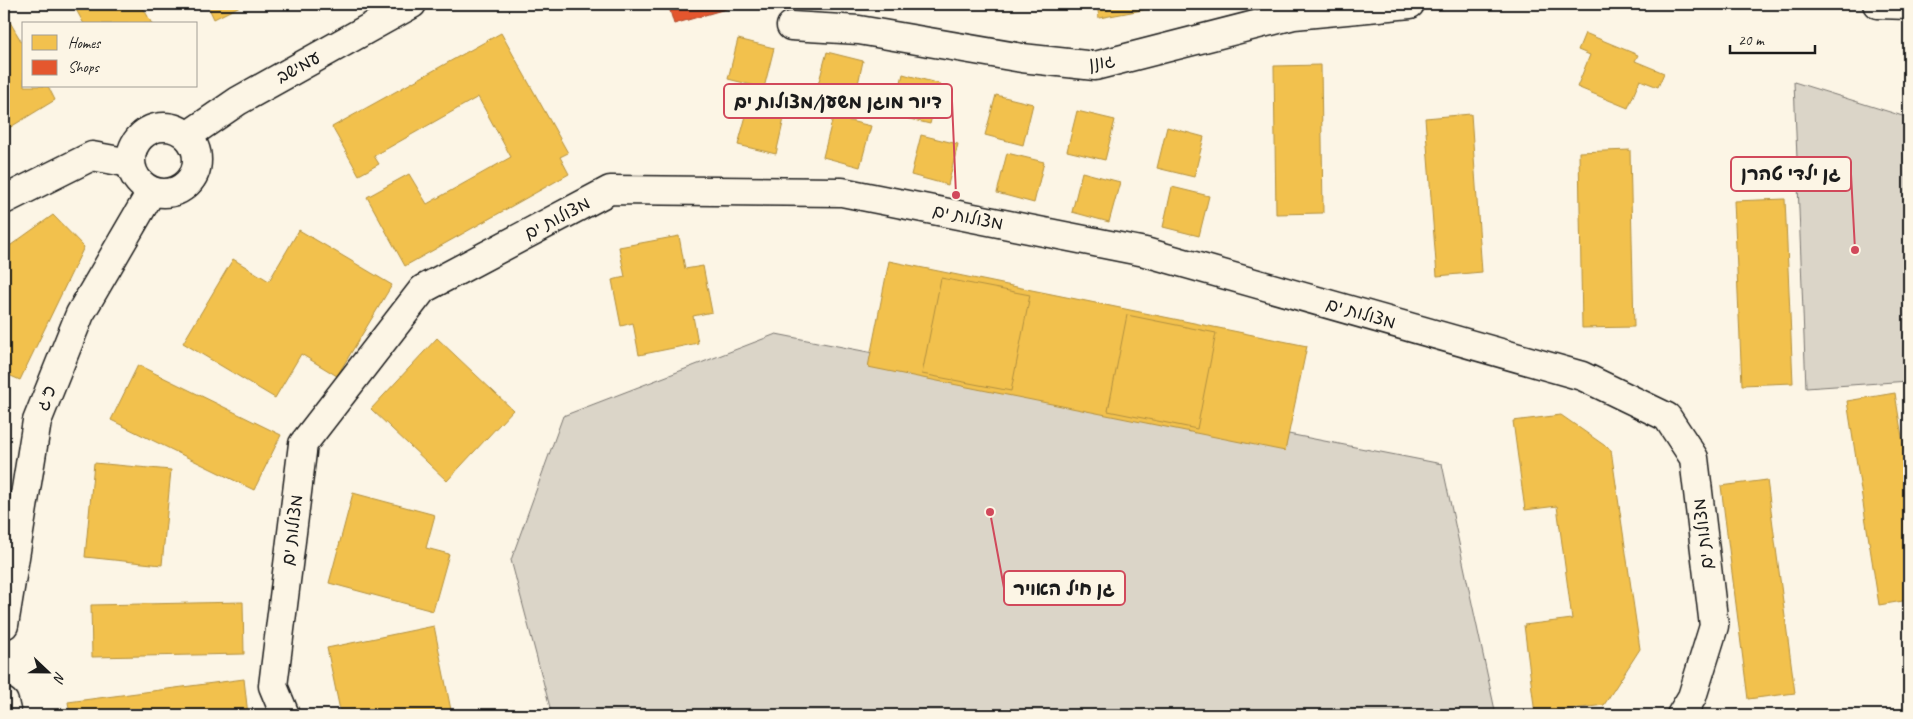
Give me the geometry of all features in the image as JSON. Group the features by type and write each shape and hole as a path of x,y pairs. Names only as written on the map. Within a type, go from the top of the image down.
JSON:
{"street":[{"name":"עמישב","path":"187,136 238,101 412,4"},
{"name":"גונן","path":"792,26 860,30 1022,58 1095,66 1294,15 1410,4"},
{"path":"1877,4 1909,5"},
{"path":"160,127 171,128 187,136 196,152 197,163 194,175 186,185 176,191 166,193 151,192 141,184 133,173 130,163 136,143 144,134 160,127"},
{"path":"4,200 92,156 130,163"},
{"name":"מצולות ים","path":"285,715 273,686 303,444 423,290 610,190 842,192 1145,252 1582,376 1667,417 1694,458 1714,626 1692,697 1681,715"},
{"name":"כ\"ג","path":"4,625 37,421 80,314 151,192"},
{"path":"4,702 6,715"}],"shaded area":[{"path":"1794,82 1909,118 1909,381 1806,388"},
{"path":"776,334 1442,464 1496,715 552,715 511,560 563,416"}],"building: Homes":[{"path":"73,4 141,4 151,22 83,22"},
{"path":"207,4 244,4 214,19"},
{"path":"1097,4 1168,4 1169,5 1099,18"},
{"path":"4,12 22,43 22,88 49,88 55,100 4,131"},
{"path":"501,33 568,153 560,157 569,174 405,266 367,197 409,174 427,204 511,157 478,97 374,156 379,164 359,175 332,127"},
{"path":"1585,33 1638,55 1635,61 1664,73 1658,87 1640,80 1628,108 1577,87 1590,55 1578,50"},
{"path":"738,39 774,48 764,88 728,79"},
{"path":"827,52 863,61 854,102 816,92"},
{"path":"1321,65 1323,213 1276,214 1274,66"},
{"path":"903,74 940,84 930,124 893,115"},
{"path":"996,95 1033,104 1023,145 985,135"},
{"path":"749,105 785,114 776,154 738,145"},
{"path":"1077,111 1115,120 1105,160 1067,151"},
{"path":"1471,114 1482,272 1437,276 1425,118"},
{"path":"833,117 871,126 860,167 823,157"},
{"path":"1167,127 1204,137 1194,177 1157,168"},
{"path":"921,135 958,144 948,185 911,175"},
{"path":"1630,150 1634,327 1582,328 1579,152"},
{"path":"1007,153 1044,162 1034,203 997,193"},
{"path":"1082,172 1120,182 1109,222 1072,212"},
{"path":"1172,187 1209,196 1199,236 1163,227"},
{"path":"1785,199 1793,383 1742,385 1734,201"},
{"path":"53,215 84,247 20,380 4,373 4,250"},
{"path":"299,230 392,285 337,376 301,354 275,398 183,343 233,259 269,281"},
{"path":"679,236 685,269 703,266 712,312 693,316 698,343 639,355 633,323 621,326 612,280 625,277 619,247"},
{"path":"889,261 1307,346 1285,451 868,367"},
{"path":"941,278 1030,295 1011,391 922,374"},
{"path":"1127,315 1216,333 1197,429 1108,411"},
{"path":"437,338 513,410 447,481 371,409"},
{"path":"138,365 281,435 254,490 111,420"},
{"path":"1895,393 1909,481 1909,600 1879,605 1847,401"},
{"path":"4,405 9,407 4,417"},
{"path":"1561,415 1611,450 1640,649 1604,705 1535,714 1524,625 1572,619 1557,506 1525,510 1513,421"},
{"path":"94,463 171,470 162,565 85,557"},
{"path":"1767,480 1795,693 1748,699 1721,486"},
{"path":"353,493 435,515 426,548 449,554 433,611 329,583"},
{"path":"243,602 244,654 92,657 91,605"},
{"path":"434,626 452,715 341,715 327,648"},
{"path":"244,679 248,715 70,715 68,702"}],"building: Shops":[{"path":"668,4 743,4 674,24"}],"place":[{"name":"דיור מוגן משען/מצולות ים","path":"956,195"},
{"name":"גן ילדי טהרן","path":"1855,250"},
{"name":"גן חיל האויר","path":"990,512"}]}
